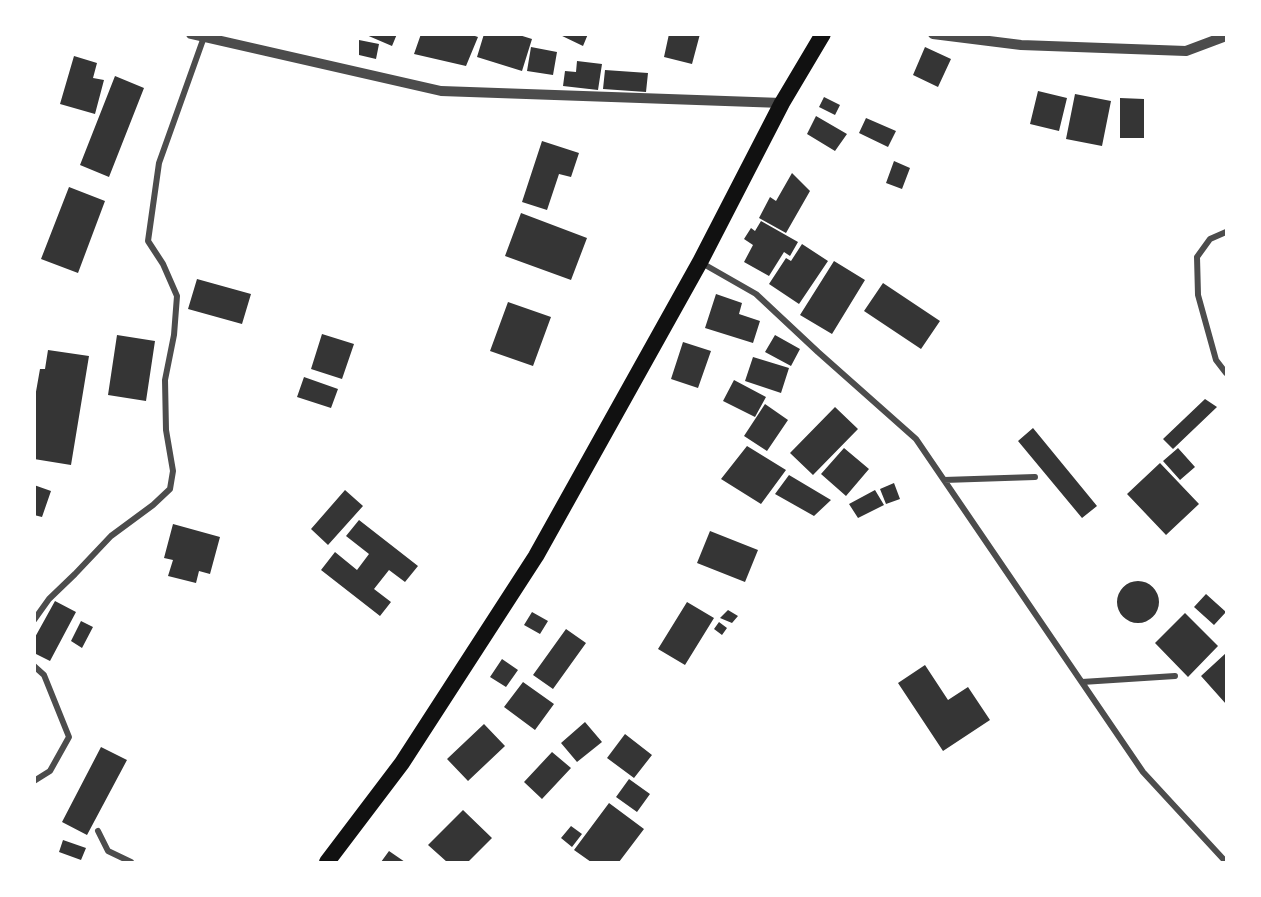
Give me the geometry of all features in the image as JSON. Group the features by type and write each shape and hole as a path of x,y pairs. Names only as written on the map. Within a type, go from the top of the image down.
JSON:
{"highway":[{"path":"327,862 402,763 536,556 700,262 782,103 823,34"}],"street":[{"path":"191,34 441,92 782,103"},
{"path":"933,34 1021,45 1186,51 1227,36"},
{"path":"34,620 49,599 111,536 153,506 170,489 173,471 166,430 165,380 174,335 177,296 163,264 147,241 159,163 204,38"},
{"path":"1227,232 1210,239 1197,257 1198,295 1216,360 1227,373"},
{"path":"700,262 756,294 916,439 1143,772 1227,862"},
{"path":"944,480 1035,477"},
{"path":"34,666 44,675 69,737 50,771 34,780"},
{"path":"1082,682 1175,676"},
{"path":"98,831 108,851 131,862"}],"building":[{"path":"364,34 397,34 392,46"},
{"path":"421,34 469,34 478,37 466,66 414,54"},
{"path":"484,34 516,34 532,39 522,71 477,57"},
{"path":"558,34 588,34 583,46"},
{"path":"669,34 700,34 692,64 664,57"},
{"path":"359,40 379,44 376,59 359,55"},
{"path":"531,47 557,52 553,75 527,71"},
{"path":"925,47 951,59 938,87 913,75"},
{"path":"74,56 97,63 93,78 104,80 95,114 60,104"},
{"path":"577,61 602,64 598,90 563,86 565,71 576,72"},
{"path":"605,70 648,73 646,92 603,89"},
{"path":"115,76 144,88 109,177 80,165"},
{"path":"1038,91 1067,98 1059,131 1030,124"},
{"path":"1075,94 1111,101 1102,146 1066,139"},
{"path":"824,97 840,105 835,115 819,107"},
{"path":"1120,98 1144,99 1144,138 1120,138"},
{"path":"816,116 847,134 835,151 807,134"},
{"path":"866,118 896,131 888,147 859,133"},
{"path":"542,141 579,153 571,177 559,174 547,210 522,202"},
{"path":"894,161 910,168 902,189 886,183"},
{"path":"792,173 810,191 786,233 759,218 770,197 776,201"},
{"path":"69,187 105,201 78,273 41,259"},
{"path":"521,213 587,238 571,280 505,256"},
{"path":"761,221 798,242 790,256 784,252 769,276 744,262 753,245 744,239 751,228 755,231"},
{"path":"802,244 828,261 799,304 769,284 786,258 791,261"},
{"path":"834,261 865,280 832,334 800,315"},
{"path":"197,279 251,294 242,324 188,309"},
{"path":"883,283 940,321 921,349 864,311"},
{"path":"716,294 742,303 739,314 760,321 753,343 705,328"},
{"path":"508,302 551,317 533,366 490,351"},
{"path":"322,334 354,344 342,379 311,369"},
{"path":"117,335 155,341 146,401 108,395"},
{"path":"775,335 800,349 791,366 765,352"},
{"path":"683,342 711,351 698,388 671,379"},
{"path":"48,350 89,356 71,465 34,459 34,403 40,369 45,369"},
{"path":"753,357 789,368 781,393 745,381"},
{"path":"304,377 338,389 331,408 297,397"},
{"path":"734,380 766,397 755,417 723,401"},
{"path":"1205,399 1217,407 1173,449 1163,439"},
{"path":"765,404 788,420 767,451 744,436"},
{"path":"835,407 858,429 813,475 790,453"},
{"path":"1033,428 1097,506 1082,518 1018,441"},
{"path":"747,446 786,470 761,504 721,479"},
{"path":"844,448 869,469 846,496 821,474"},
{"path":"1178,448 1195,467 1180,480 1163,461"},
{"path":"1160,463 1199,504 1166,535 1127,494"},
{"path":"789,475 831,500 814,516 775,494"},
{"path":"894,483 900,499 886,504 880,489"},
{"path":"34,485 51,491 42,517 34,515"},
{"path":"345,490 363,506 328,545 311,529"},
{"path":"875,490 884,505 858,518 849,504"},
{"path":"359,520 418,566 405,582 389,570 374,589 391,602 380,616 321,570 335,552 357,570 369,554 346,536"},
{"path":"173,524 220,537 210,574 199,571 196,583 168,576 173,560 164,558"},
{"path":"710,531 758,550 745,582 697,563"},
{"path":"1138,581 1153,587 1159,602 1153,617 1138,623 1123,617 1117,602 1123,587"},
{"path":"1206,594 1226,612 1214,625 1194,607"},
{"path":"55,601 76,612 50,661 34,653 34,639"},
{"path":"687,602 714,618 685,665 658,649"},
{"path":"728,610 738,616 732,623 720,618"},
{"path":"532,612 548,621 540,634 524,625"},
{"path":"1185,613 1218,646 1188,677 1155,643"},
{"path":"81,621 93,627 82,648 71,641"},
{"path":"719,622 727,628 722,635 714,629"},
{"path":"566,629 586,643 553,689 533,675"},
{"path":"1226,653 1226,704 1201,676"},
{"path":"502,659 518,670 506,687 490,677"},
{"path":"925,665 948,700 968,687 990,720 943,751 898,683"},
{"path":"523,682 554,704 535,730 504,707"},
{"path":"585,722 602,742 577,762 561,743"},
{"path":"484,724 505,746 468,781 447,759"},
{"path":"625,734 652,755 634,778 607,758"},
{"path":"101,747 127,760 87,835 62,822"},
{"path":"552,752 571,768 542,799 524,782"},
{"path":"629,779 650,794 637,812 616,797"},
{"path":"609,803 644,829 619,862 591,862 574,850"},
{"path":"463,810 492,838 468,862 447,862 428,845"},
{"path":"571,826 582,834 572,847 561,838"},
{"path":"63,840 86,848 81,860 59,852"},
{"path":"389,851 405,862 381,862"}]}
